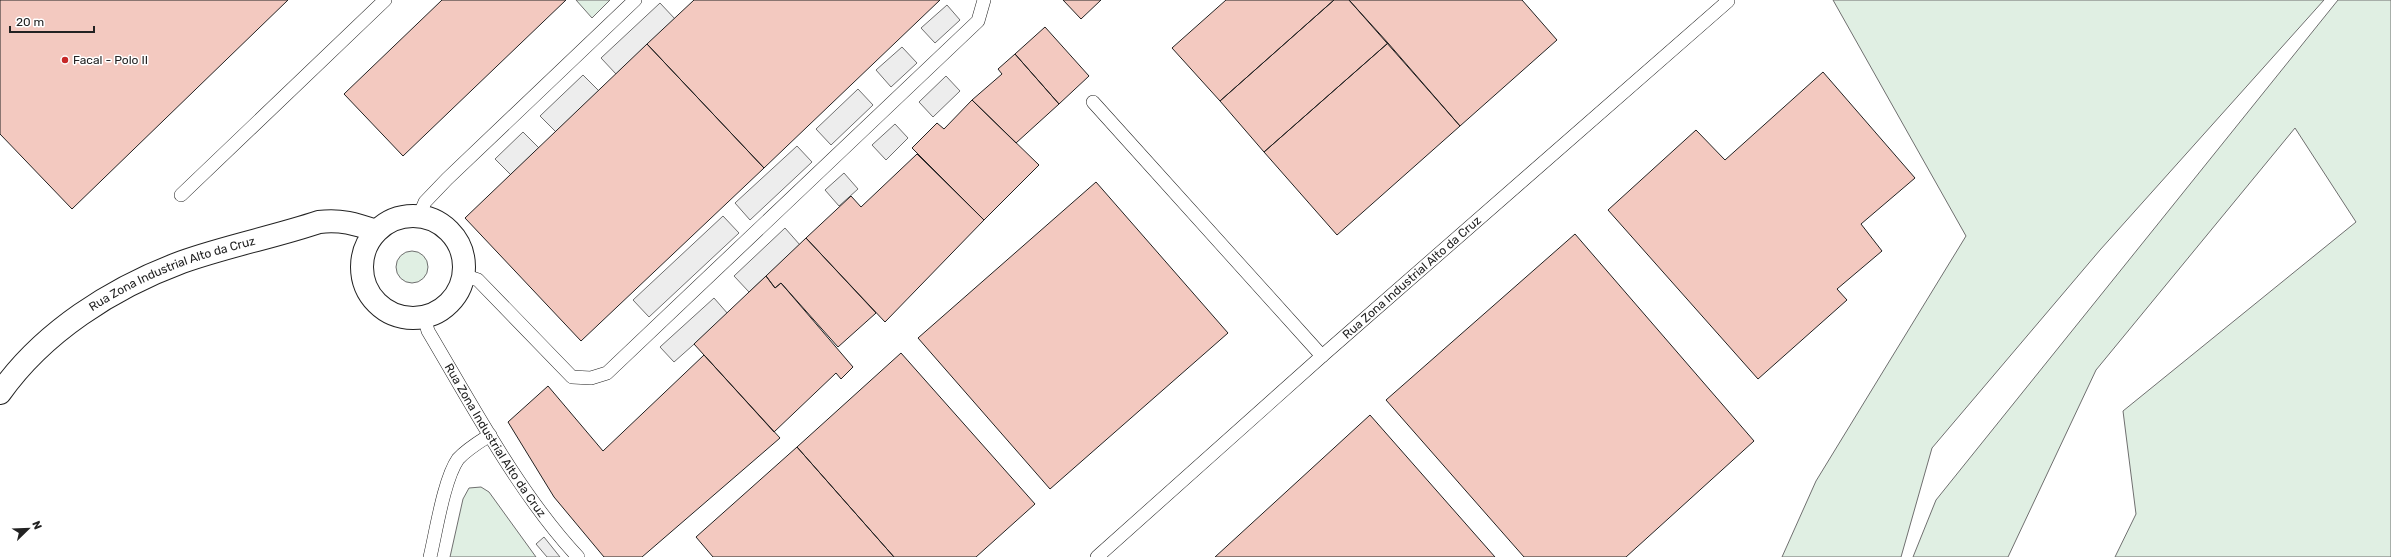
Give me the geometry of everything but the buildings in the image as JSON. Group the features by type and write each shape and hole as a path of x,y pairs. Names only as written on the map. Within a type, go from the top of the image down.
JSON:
{"street":[{"path":"406,216 420,216 440,222 453,234 462,250 465,267 462,284 455,297 444,308 424,317 399,317 383,309 371,296 363,281 362,263 366,246 376,231 389,221 406,216"},
{"name":"Rua Zona Industrial Alto da Cruz","path":"0,393 16,371 53,335 126,286 182,262 319,222 335,220 355,224 376,231"}],"lane":[{"path":"181,195 385,0"},
{"path":"420,216 426,202 447,179 635,0"},
{"path":"463,276 478,280 572,376 591,378 607,373 978,21 984,0"},
{"name":"Rua Zona Industrial Alto da Cruz","path":"1097,557 1322,356 1728,1"},
{"path":"1093,102 1322,356"},
{"name":"Rua Zona Industrial Alto da Cruz","path":"424,317 428,331 490,435 537,505 578,557"},
{"path":"430,557 450,475 457,461 466,451 490,435"}],"green space":[{"path":"576,0 610,0 592,18"},
{"path":"1833,0 2324,0 2100,250 1932,448 1901,557 1782,557 1816,481 1966,236"},
{"path":"2338,0 2391,0 2391,557 2115,557 2136,514 2123,411 2356,222 2295,128 2096,370 2008,557 1913,557 1936,500"},
{"path":"409,251 415,251 425,258 428,267 427,273 421,280 415,283 409,283 399,276 396,270 396,264 403,254"},
{"path":"481,487 489,492 536,557 450,557 463,499 469,488"}],"shaded area":[{"path":"660,3 675,19 616,74 601,58"},
{"path":"947,5 960,20 935,43 921,28"},
{"path":"902,47 917,63 891,87 876,70"},
{"path":"583,75 599,91 556,132 540,116"},
{"path":"946,76 960,91 933,117 919,102"},
{"path":"858,89 873,105 831,145 816,129"},
{"path":"895,124 908,138 886,160 872,145"},
{"path":"523,132 539,148 511,175 495,159"},
{"path":"797,146 812,162 750,220 735,203"},
{"path":"844,173 858,189 839,206 825,190"},
{"path":"723,216 739,233 649,317 633,300"},
{"path":"785,228 800,245 749,292 734,276"},
{"path":"714,298 728,314 674,362 660,347"},
{"path":"544,537 560,557 547,557 536,544"}],"place":[{"name":"Facal - Polo II","path":"65,60"}]}
